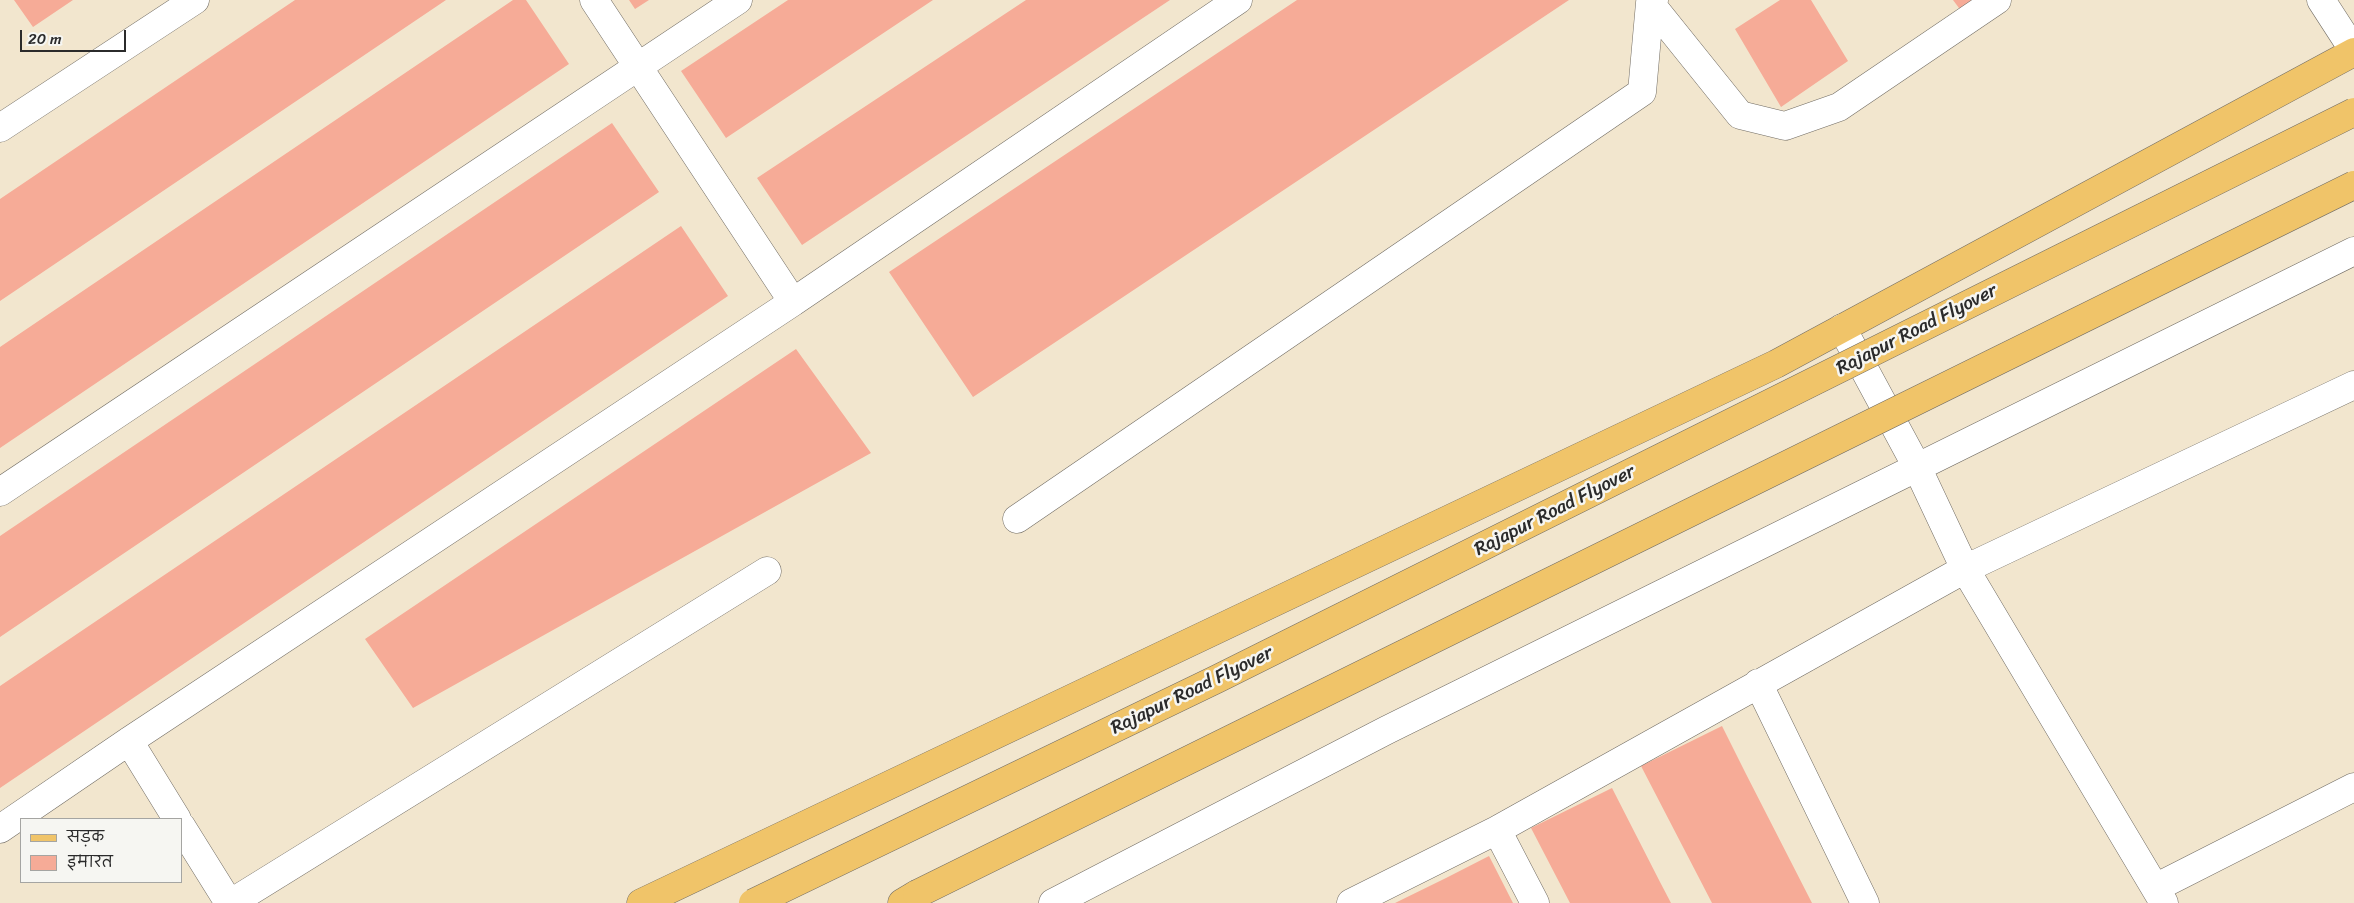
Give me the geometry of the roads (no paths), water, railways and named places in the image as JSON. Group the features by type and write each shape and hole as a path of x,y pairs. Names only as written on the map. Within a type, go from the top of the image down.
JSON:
{"main road":[{"path":"641,903 1776,364 2354,51"},
{"name":"Rajapur Road Flyover","path":"753,903 1226,675 2354,112"},
{"path":"910,898 2354,185"}],"street":[{"path":"0,128 195,0"},
{"path":"594,0 793,302"},
{"path":"0,492 738,0"},
{"path":"0,829 129,741 793,302 1238,0"},
{"path":"1652,2 1740,115 1785,126 1839,106 1997,0"},
{"path":"2322,0 2354,51"},
{"path":"1017,519 1642,92 1652,2"},
{"path":"1052,903 1387,730 2354,251"},
{"path":"1842,328 1917,467 1965,569 2161,895 2354,787"},
{"path":"1351,903 1497,830 1758,682 1965,569 2354,385"},
{"path":"182,828 230,903 767,571"},
{"path":"1758,682 1865,903"},
{"path":"129,741 176,818"},
{"path":"1497,830 1535,903"}]}
